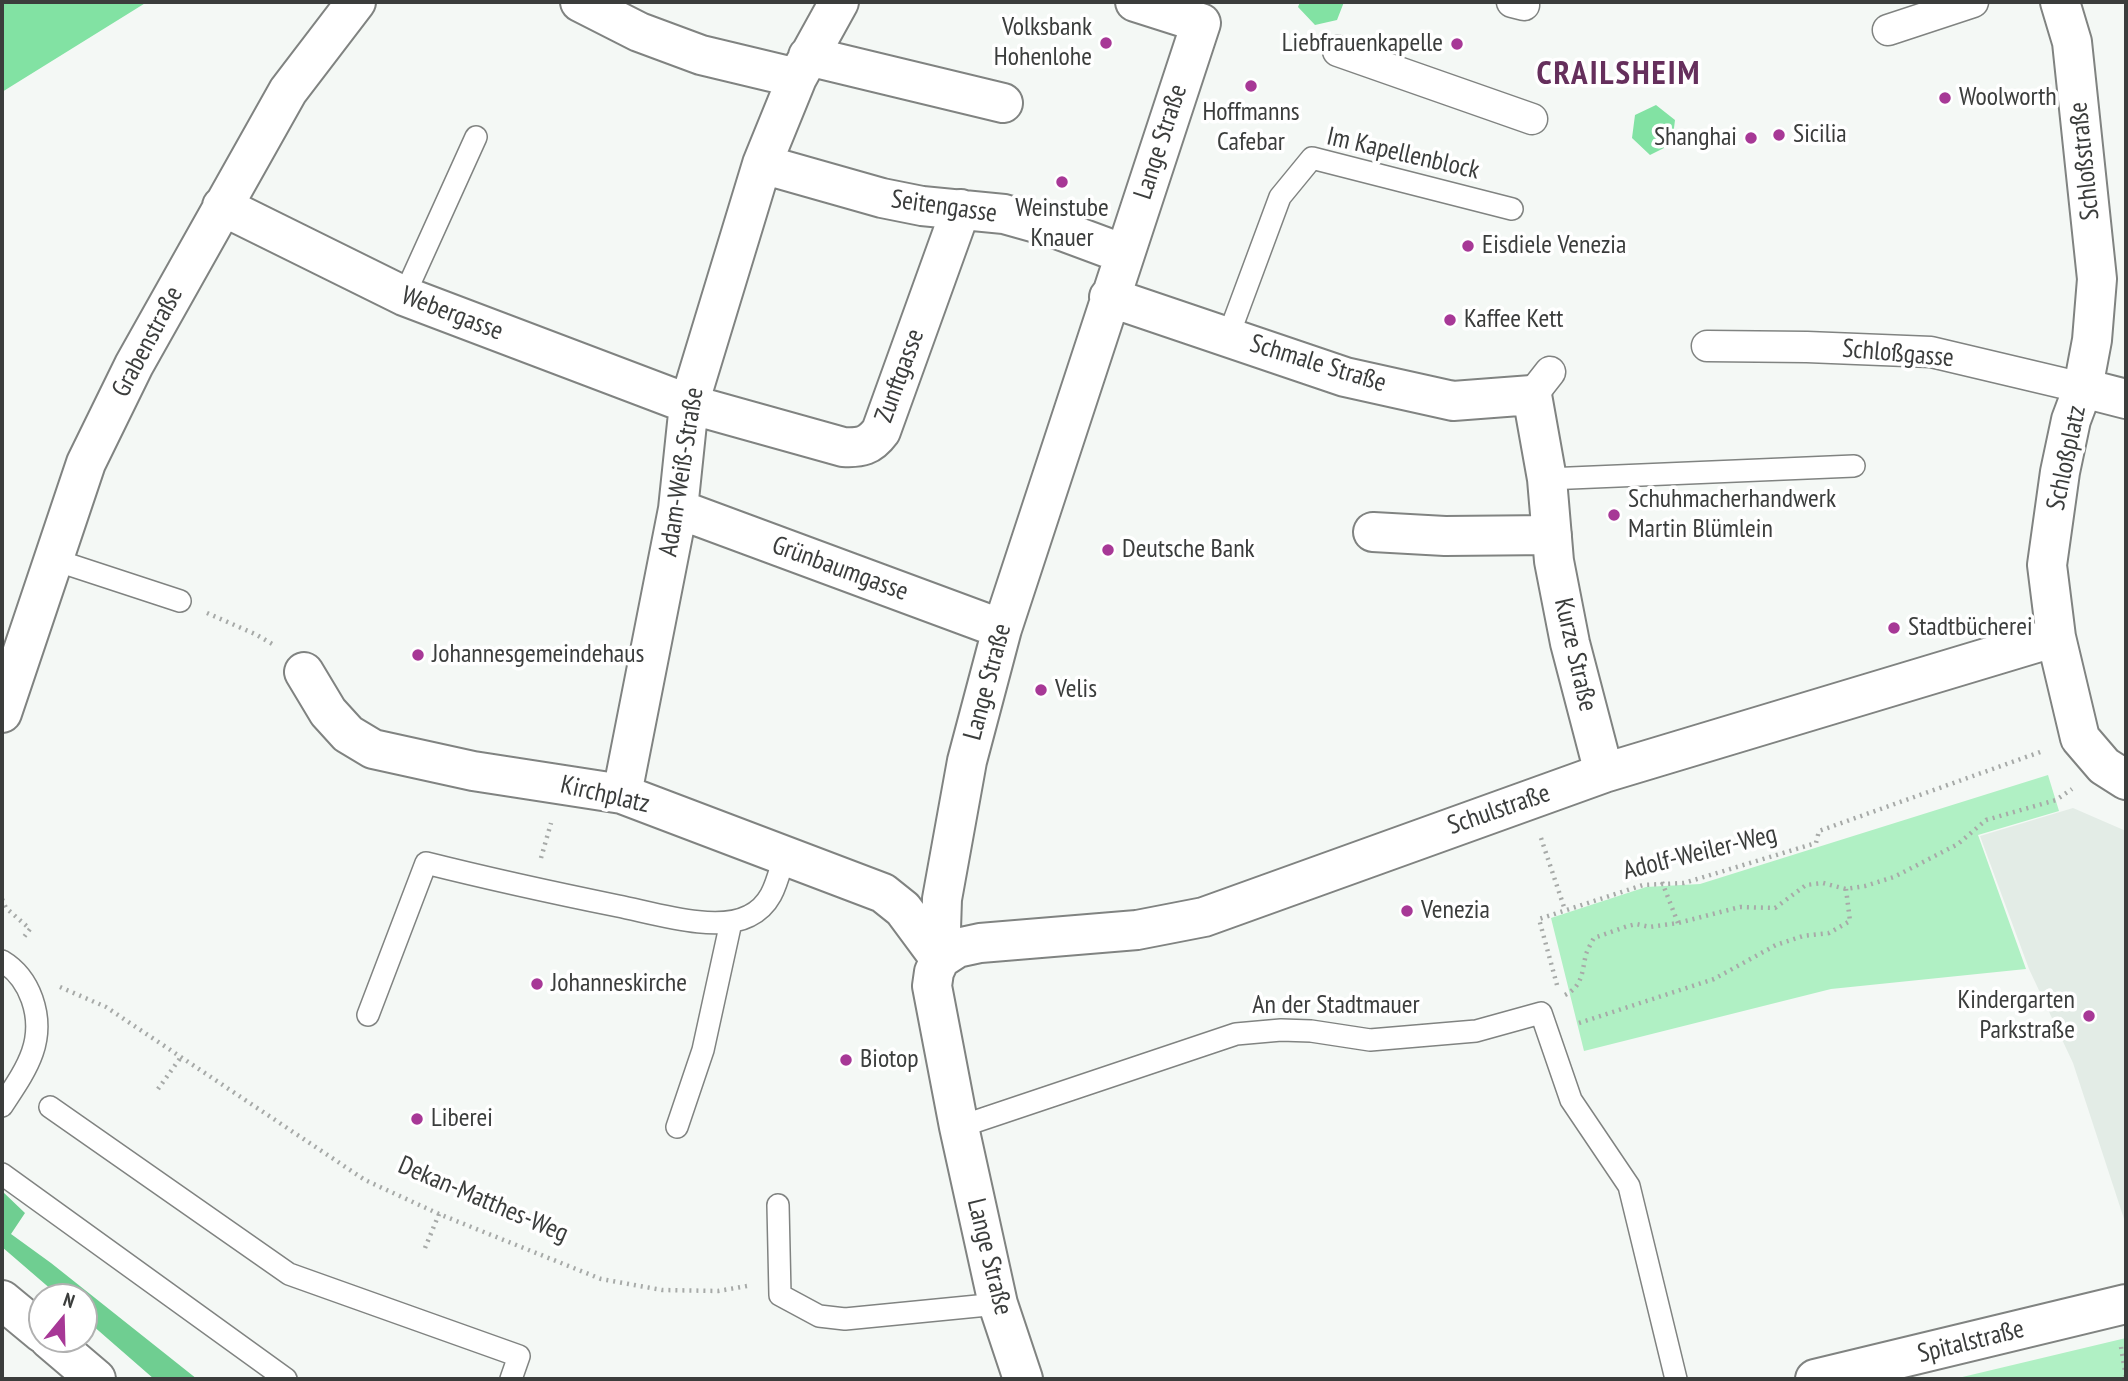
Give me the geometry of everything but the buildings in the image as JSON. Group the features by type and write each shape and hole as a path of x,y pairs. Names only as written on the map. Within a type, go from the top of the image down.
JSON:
{"street":[{"name":"Grabenstraße","path":"2,713 52,559 92,451 134,365 288,91 356,2"},
{"path":"580,2 639,32 701,55 802,67 1003,103"},
{"name":"Adam-Weiß-Straße","path":"622,794 678,509 689,404 761,164 802,67 839,2"},
{"path":"1135,2 1205,13"},
{"path":"1888,30 1973,2"},
{"name":"Schloßstraße","path":"2060,2 2072,42 2097,279"},
{"name":"Lange Straße","path":"1023,1379 998,1304 959,1127 932,986 940,959 942,899 967,761 1002,629 1109,297 1205,13"},
{"path":"1338,51 1532,119"},
{"name":"Seitengasse","path":"761,164 882,198 922,206 1004,214 1054,228 1124,254"},
{"name":"Webergasse","path":"222,206 404,296 689,404"},
{"name":"Zunftgasse","path":"689,404 843,447 860,448 873,442 881,431 961,209"},
{"name":"Schloßplatz","path":"2080,738 2056,637 2047,565 2060,472 2071,420 2083,388 2092,340 2097,279"},
{"name":"Schmale Straße","path":"1109,297 1345,377 1453,401 1541,383"},
{"name":"Schloßgasse","path":"1707,346 1931,352 2126,399"},
{"name":"Kurze Straße","path":"1541,383 1554,561 1570,643 1604,773"},
{"name":"Grünbaumgasse","path":"678,509 1002,629"},
{"path":"1373,532 1445,536 1552,535"},
{"name":"Schulstraße","path":"940,959 957,948 980,943 1137,930 1204,917 1604,773 2056,637"},
{"name":"Kirchplatz","path":"304,672 328,712 348,734 373,749 473,771 622,794 785,854 883,893 903,909 940,959"},
{"path":"2080,738 2104,766 2126,780"},
{"path":"2,1300 28,1321"},
{"name":"Spitalstraße","path":"1815,1379 2126,1304"},
{"path":"65,1353 96,1379"}],"lane":[{"path":"404,296 476,137"},
{"name":"Im Kapellenblock","path":"1228,337 1280,197 1312,158 1512,209"},
{"path":"1547,479 1854,466"},
{"path":"52,559 180,601"},
{"path":"368,1016 426,863 532,889 700,921 731,922 762,909 772,897 785,854"},
{"path":"677,1127 703,1050 731,922"},
{"path":"2,961 25,981 35,1008 38,1030 32,1054 2,1106"},
{"name":"An der Stadtmauer","path":"959,1127 1236,1034 1301,1031 1370,1040 1476,1031 1541,1013 1571,1100 1629,1186 1676,1379"},
{"path":"50,1107 289,1274 519,1356 511,1379"},
{"path":"2,1174 286,1379"},
{"path":"778,1205 780,1295 819,1316 845,1319 998,1304"}],"path":[{"path":"180,601 255,634 283,650 304,672"},
{"name":"Adolf-Weiler-Weg","path":"1678,923 1650,927 1636,924 1594,938 1586,954 1583,976 1570,992 1561,996 1539,919 1643,885 1684,883 1816,843 1819,831 2080,738"},
{"path":"1528,800 1564,910"},
{"path":"1662,883 1678,923 1740,906 1775,908 1806,885 1823,883 1846,888 1865,886 1894,877 1958,844 1986,820 2056,800"},
{"path":"532,889 552,817"},
{"path":"1549,1035 1603,1014 1714,979 1776,945 1803,936 1829,933 1850,920 1846,888"},
{"name":"Dekan-Matthes-Weg","path":"25,981 66,988 106,1007 365,1180 439,1214 601,1279 662,1290 718,1291 750,1286 780,1295"},
{"path":"159,1089 181,1057"},
{"path":"425,1248 439,1214"}],"shaded area":[{"path":"2,2 147,2 2,92"},
{"path":"1300,2 1344,2 1337,20 1315,25 1298,7"},
{"path":"1656,105 1675,120 1672,144 1650,155 1632,138 1635,115"},
{"path":"2048,775 2059,811 1978,835 2026,969 1831,989 1584,1051 1551,918 1646,887 1700,884"},
{"name":"Kindergarten Parkstraße","path":"2073,808 2126,831 2126,1225 2073,1063 2029,969 1980,836"},
{"path":"2,1191 25,1213 11,1234 76,1283 44,1283 2,1247"},
{"path":"98,1300 197,1379 154,1379 98,1330"},
{"path":"2126,1338 2126,1379 1954,1379"}],"place":[{"name":"Volksbank Hohenlohe","path":"1106,43"},
{"name":"Liebfrauenkapelle","path":"1457,44"},
{"name":"Hoffmanns Cafebar","path":"1251,86"},
{"name":"Woolworth","path":"1945,98"},
{"name":"Sicilia","path":"1779,135"},
{"name":"Shanghai","path":"1751,138"},
{"name":"Weinstube Knauer","path":"1062,182"},
{"name":"Eisdiele Venezia","path":"1468,246"},
{"name":"Kaffee Kett","path":"1450,320"},
{"name":"Schuhmacherhandwerk Martin Blümlein","path":"1614,515"},
{"name":"Deutsche Bank","path":"1108,550"},
{"name":"Stadtbücherei","path":"1894,628"},
{"name":"Johannesgemeindehaus","path":"418,655"},
{"name":"Velis","path":"1041,690"},
{"name":"Venezia","path":"1407,911"},
{"name":"Johanneskirche","path":"537,984"},
{"name":"Kindergarten Parkstraße","path":"2089,1016"},
{"name":"Biotop","path":"846,1060"},
{"name":"Liberei","path":"417,1119"}],"district":[{"name":"CRAILSHEIM","path":"1619,75"}]}
